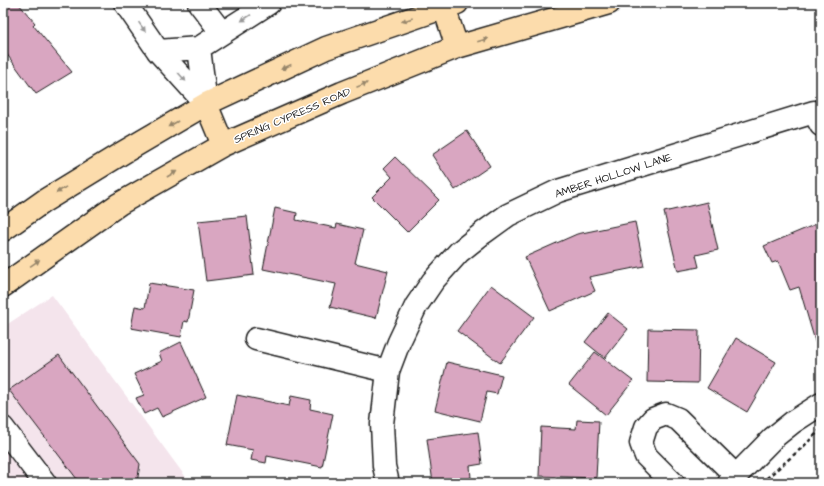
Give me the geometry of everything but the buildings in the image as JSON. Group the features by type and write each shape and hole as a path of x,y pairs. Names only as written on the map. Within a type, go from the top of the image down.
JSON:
{"main road":[{"name":"SPRING CYPRESS ROAD","path":"3,286 119,204 223,145 342,93 457,47 609,3"},
{"path":"3,230 44,201 206,104 326,48 451,5 457,47"},
{"path":"206,104 223,145"}],"street":[{"path":"125,3 158,50 206,104"},
{"path":"199,3 222,33"},
{"path":"158,50 199,48 269,3"},
{"path":"199,48 206,104"},
{"name":"AMBER HOLLOW LANE","path":"388,483 384,466 382,424 388,371 399,342 416,306 432,280 459,252 483,232 508,215 558,191 817,119"},
{"path":"256,339 388,371"},
{"path":"673,483 646,456 641,443 646,427 653,419 666,414 678,419 732,479 773,438 793,422 821,404"},
{"path":"3,428 45,483"}],"path":[{"path":"761,483 803,447 821,429"}],"shaded area":[{"path":"52,295 190,483 3,483 3,327"}]}
